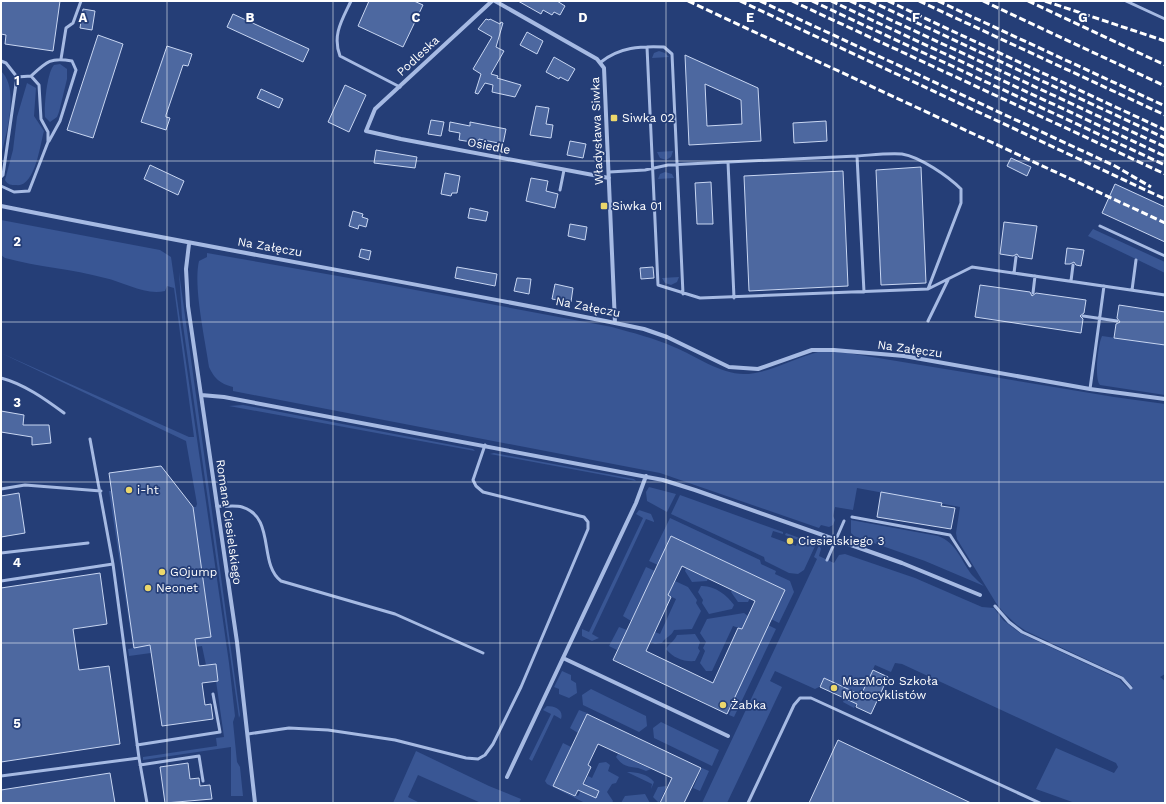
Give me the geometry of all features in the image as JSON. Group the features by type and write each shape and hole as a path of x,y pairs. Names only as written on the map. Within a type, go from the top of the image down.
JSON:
{"street":[{"name":"Podleska","path":"366,131 375,109 493,1"},
{"name":"Władysława Siwka","path":"493,1 601,62 605,73 615,322"},
{"name":"Osiedle","path":"366,131 401,139 609,178"},
{"name":"Na Załęczu","path":"1,206 189,244 325,267 615,322 644,329 667,338 729,367 758,369 812,350 834,350 904,356 1090,389 1165,399"},
{"name":"Romana Ciesielskiego","path":"189,244 187,286 201,395 237,642 255,803"},
{"path":"201,395 213,394 646,476 696,490 909,566 980,595"},
{"path":"507,777 641,493 646,476"},
{"path":"563,658 728,736"}],"lane":[{"path":"61,59 66,28 73,23 81,1"},
{"path":"351,1 336,32 336,47 340,56 400,87"},
{"path":"1126,1 1165,19"},
{"path":"647,47 658,285 683,294 700,298 734,298 928,289 972,267 1165,295"},
{"path":"601,62 621,50 647,47 664,47 670,51 673,57 683,294"},
{"path":"1,186 14,192 29,191 48,142 60,121 76,70 72,61 54,59 44,63 31,76 17,77"},
{"path":"1,61 6,63 17,77 3,175 1,177"},
{"path":"31,76 39,85 41,119 48,132 48,142"},
{"path":"608,172 678,164 899,154 909,156 927,164 961,190 961,203 928,289"},
{"path":"857,156 864,292"},
{"path":"728,162 734,298"},
{"path":"560,190 564,170"},
{"path":"1100,226 1165,256"},
{"path":"1014,273 1016,257"},
{"path":"1132,290 1136,260"},
{"path":"1071,281 1073,265"},
{"path":"1033,293 1035,276"},
{"path":"928,321 949,279"},
{"path":"1090,389 1104,286"},
{"path":"1084,316 1117,321"},
{"path":"1,378 16,383 42,397 64,413"},
{"path":"90,439 101,491 113,564 146,803"},
{"path":"248,734 289,728 328,730 395,740 466,758 478,759 485,755 493,744 520,687 588,529 588,522 584,517 483,492 476,486 473,480 485,445"},
{"path":"1,489 25,485 101,491"},
{"path":"217,506 242,507 252,512 265,535 273,572 281,581 395,614 483,653"},
{"path":"852,517 950,535 970,566"},
{"path":"827,560 844,521"},
{"path":"1,553 88,542"},
{"path":"1,581 113,564"},
{"path":"995,606 1009,622 1022,632 1122,678 1131,688"},
{"path":"137,745 220,732 214,694"},
{"path":"748,803 794,705 800,698 811,698 1040,803"},
{"path":"140,766 199,756 204,781"},
{"path":"1,776 139,758"}],"shaded area":[{"path":"659,51 665,53 669,57 652,58 654,53"},
{"path":"60,64 67,69 67,79 59,112 57,117 50,122 45,117 48,82 54,65"},
{"path":"1,71 7,79 11,100 8,124 1,156"},
{"path":"27,83 36,88 34,116 44,131 36,164 28,180 22,184 11,185 5,180 13,150 17,117"},
{"path":"673,151 671,157 666,160 660,158 657,152"},
{"path":"665,172 672,174 674,178 658,179 660,174"},
{"path":"1,220 160,250 171,257 229,663 235,716 233,722 237,762 240,767 243,796 231,796 231,747 143,760 143,757 217,746 216,738 224,737 216,681 218,681 216,664 206,665 202,646 129,656 128,649 133,648 109,491 112,491 134,647 211,637 193,507 196,507 197,504 186,441 1,353 189,437 194,437 174,288 167,286 165,291 150,292 93,275 5,258 1,255"},
{"path":"1093,229 1165,262 1165,273 1088,236"},
{"path":"207,253 389,285 612,327 659,341 717,368 735,373 753,373 771,369 818,352 833,351 1165,404 1165,674 1160,677 1165,681 1165,803 1075,803 1036,789 1056,748 1114,773 1118,767 1116,763 902,664 895,663 891,672 875,665 854,708 843,702 848,689 824,678 819,687 815,689 775,671 770,681 782,687 727,803 702,803 817,559 814,557 819,545 821,549 819,556 834,563 839,555 845,554 915,578 982,607 994,608 1003,620 1020,633 1119,679 1129,689 1133,687 1122,676 1026,631 1004,613 996,603 957,539 956,533 960,507 857,488 853,510 835,507 833,516 835,520 833,525 829,527 821,525 819,528 660,473 233,391 233,387 224,384 213,375 209,367 197,284 199,261 207,257"},
{"path":"179,272 240,715 239,718 182,318"},
{"path":"679,277 677,282 671,285 665,283 662,278"},
{"path":"1102,336 1165,345 1165,395 1100,385 1097,376 1097,361"},
{"path":"243,405 473,449 475,451 229,406"},
{"path":"494,453 634,479 636,481 490,454"},
{"path":"649,487 676,494 667,512 647,501 646,492"},
{"path":"680,495 783,532 783,534 773,531 771,537 796,546 798,540 785,535 786,533 816,544 804,570 798,574 789,573 765,561 764,557 671,514"},
{"path":"639,510 651,514 654,522 646,519 592,634 599,638 592,641 582,636 582,629 589,632 643,518 636,514"},
{"path":"670,518 760,560 761,564 776,571 775,574 790,581 794,592 779,623 771,619 785,590 671,536 658,565 649,561"},
{"path":"851,520 938,536 950,543 968,570 984,586 925,561 854,536 851,533"},
{"path":"646,567 655,571 631,621 623,616"},
{"path":"686,568 708,578 707,581 692,582 685,571"},
{"path":"675,581 688,587 697,600 696,603 701,611 692,629 674,630 662,643 655,644 650,642 655,632 660,634 676,599 668,595"},
{"path":"701,586 711,587 724,594 734,605 732,609 709,614 702,603 703,600 698,592"},
{"path":"732,590 750,598 748,602 738,602 731,592"},
{"path":"744,613 748,616 742,629 733,626 712,671 706,671 700,663 705,651 703,648 706,642 700,633 707,619"},
{"path":"768,625 776,629 734,717 729,715 733,706 731,704"},
{"path":"619,627 627,630 617,650 609,646"},
{"path":"695,634 700,642 698,648 700,651 695,661 679,659 666,649 677,635"},
{"path":"562,671 571,675 571,680 576,683 577,693 569,698 559,694 559,689 554,687"},
{"path":"591,689 646,716 647,726 639,732 583,705 582,695"},
{"path":"547,706 558,709 562,716 561,719 554,715 532,761 529,759 551,714 543,710"},
{"path":"579,710 587,713 578,733 570,728"},
{"path":"661,722 719,750 712,766 654,738 653,728"},
{"path":"563,743 571,747 553,786 575,797 576,795 578,796 588,776 592,778 599,763 606,762 610,765 608,771 619,777 616,783 612,784 607,792 613,801 612,803 585,803 547,784 545,781"},
{"path":"416,751 489,786 521,799 519,803 481,803 418,775 408,797 420,803 393,803"},
{"path":"618,754 651,769 646,771 626,766 616,757"},
{"path":"702,768 709,771 700,791 693,788"},
{"path":"627,772 638,773 649,777 654,782 651,789 652,784"},
{"path":"667,786 659,803 653,797 658,787"},
{"path":"645,794 650,803 621,803 625,796"}],"building":[{"path":"1,1 60,1 53,51 5,44 6,35 1,34"},
{"path":"369,1 414,1 423,5 403,47 358,26"},
{"path":"518,1 557,1 565,6 560,15 554,12 552,15 543,10 541,14"},
{"path":"83,9 95,11 92,30 80,28"},
{"path":"233,14 309,49 303,62 227,27"},
{"path":"486,19 490,19 500,24 501,22 503,23 496,47 504,51 491,74 498,76 497,78 521,85 515,97 492,92 493,85 485,83 478,94 475,93 481,74 473,69 492,37 478,29"},
{"path":"527,32 543,41 537,54 520,45"},
{"path":"98,35 123,44 93,138 67,130"},
{"path":"167,46 192,54 188,66 183,65 166,115 166,117 170,118 166,130 141,122"},
{"path":"685,55 758,88 761,141 689,145","holes":["705,84 741,100 742,124 707,126"]},
{"path":"554,57 575,69 568,81 560,77 559,79 546,72"},
{"path":"345,85 366,95 349,132 328,122"},
{"path":"261,89 283,99 279,108 257,98"},
{"path":"536,106 549,108 546,124 553,125 551,138 530,135"},
{"path":"431,120 444,122 441,136 428,134"},
{"path":"826,121 827,141 794,143 793,123"},
{"path":"450,122 470,126 470,122 506,129 503,144 479,139 478,143 459,140 460,133 449,131"},
{"path":"570,141 586,144 583,158 567,155"},
{"path":"376,150 417,157 415,168 374,163"},
{"path":"1011,158 1031,167 1027,176 1007,166"},
{"path":"150,165 184,181 178,195 144,179"},
{"path":"921,167 926,283 881,285 876,170"},
{"path":"843,171 848,286 749,291 744,176"},
{"path":"445,173 460,176 457,193 452,193 451,196 441,194"},
{"path":"531,178 548,181 546,191 558,194 555,208 526,201"},
{"path":"711,182 713,224 697,224 695,183"},
{"path":"1115,184 1165,207 1165,242 1102,213"},
{"path":"470,208 488,212 486,221 468,218"},
{"path":"353,211 363,214 362,217 368,219 366,227 359,225 358,229 349,226"},
{"path":"1004,222 1037,226 1032,259 1019,257 1017,254 1013,256 1000,254"},
{"path":"570,224 587,227 585,240 568,236"},
{"path":"1067,248 1084,250 1081,266 1076,265 1074,262 1065,264"},
{"path":"361,249 371,251 369,260 359,257"},
{"path":"457,267 497,274 495,286 455,278"},
{"path":"653,267 654,278 641,279 640,268"},
{"path":"517,278 531,279 529,294 514,291"},
{"path":"555,284 573,288 571,302 552,299"},
{"path":"980,285 1030,292 1032,296 1036,293 1086,300 1084,313 1080,316 1083,319 1081,333 975,317"},
{"path":"1119,305 1165,312 1165,345 1114,338 1116,324 1120,322 1117,318"},
{"path":"1,411 24,415 23,425 49,425 51,443 32,445 32,437 1,432"},
{"name":"GOjump","path":"161,466 193,507 211,637 195,639 199,666 216,664 218,681 202,683 205,705 211,704 213,719 162,726 150,645 134,648 109,473"},
{"path":"881,492 942,503 941,506 955,508 951,529 877,517"},
{"path":"19,493 25,533 1,537 1,496"},
{"path":"671,536 785,590 727,714 613,660","holes":["682,566 755,601 742,629 738,628 713,683 646,651 671,597 668,595"]},
{"path":"100,573 107,624 73,629 79,670 109,666 120,744 1,762 1,588"},
{"path":"873,670 888,677 871,714 856,707 857,704 820,687 824,678 861,695"},
{"path":"587,714 701,768 684,803 660,803 672,778 598,744 588,765 591,767 583,784 599,791 596,798 578,790 575,796 553,786"},
{"path":"838,740 971,803 809,803"},
{"path":"188,763 190,779 199,778 200,786 210,785 212,799 165,803 160,767"},
{"path":"110,773 115,803 1,803 1,790"}],"railway":[{"path":"688,1 1165,223"},
{"path":"740,1 1165,199"},
{"path":"760,1 1115,166 1151,187"},
{"path":"792,1 1165,174"},
{"path":"812,1 1165,165"},
{"path":"831,1 1165,156"},
{"path":"850,1 1165,147"},
{"path":"870,1 1165,138"},
{"path":"888,1 1165,130"},
{"path":"919,1 1165,115"},
{"path":"938,1 1165,106"},
{"path":"983,1 1165,86"},
{"path":"1028,1 1165,65"},
{"path":"1045,1 1165,41"}],"place":[{"name":"Siwka 02","path":"614,118"},
{"name":"Siwka 01","path":"604,206"},
{"name":"i-ht","path":"129,490"},
{"name":"Ciesielskiego 3","path":"790,541"},
{"name":"GOjump","path":"162,572"},
{"name":"Neonet","path":"148,588"},
{"name":"MazMoto Szkoła Motocyklistów","path":"834,688"},
{"name":"Żabka","path":"723,705"}]}
